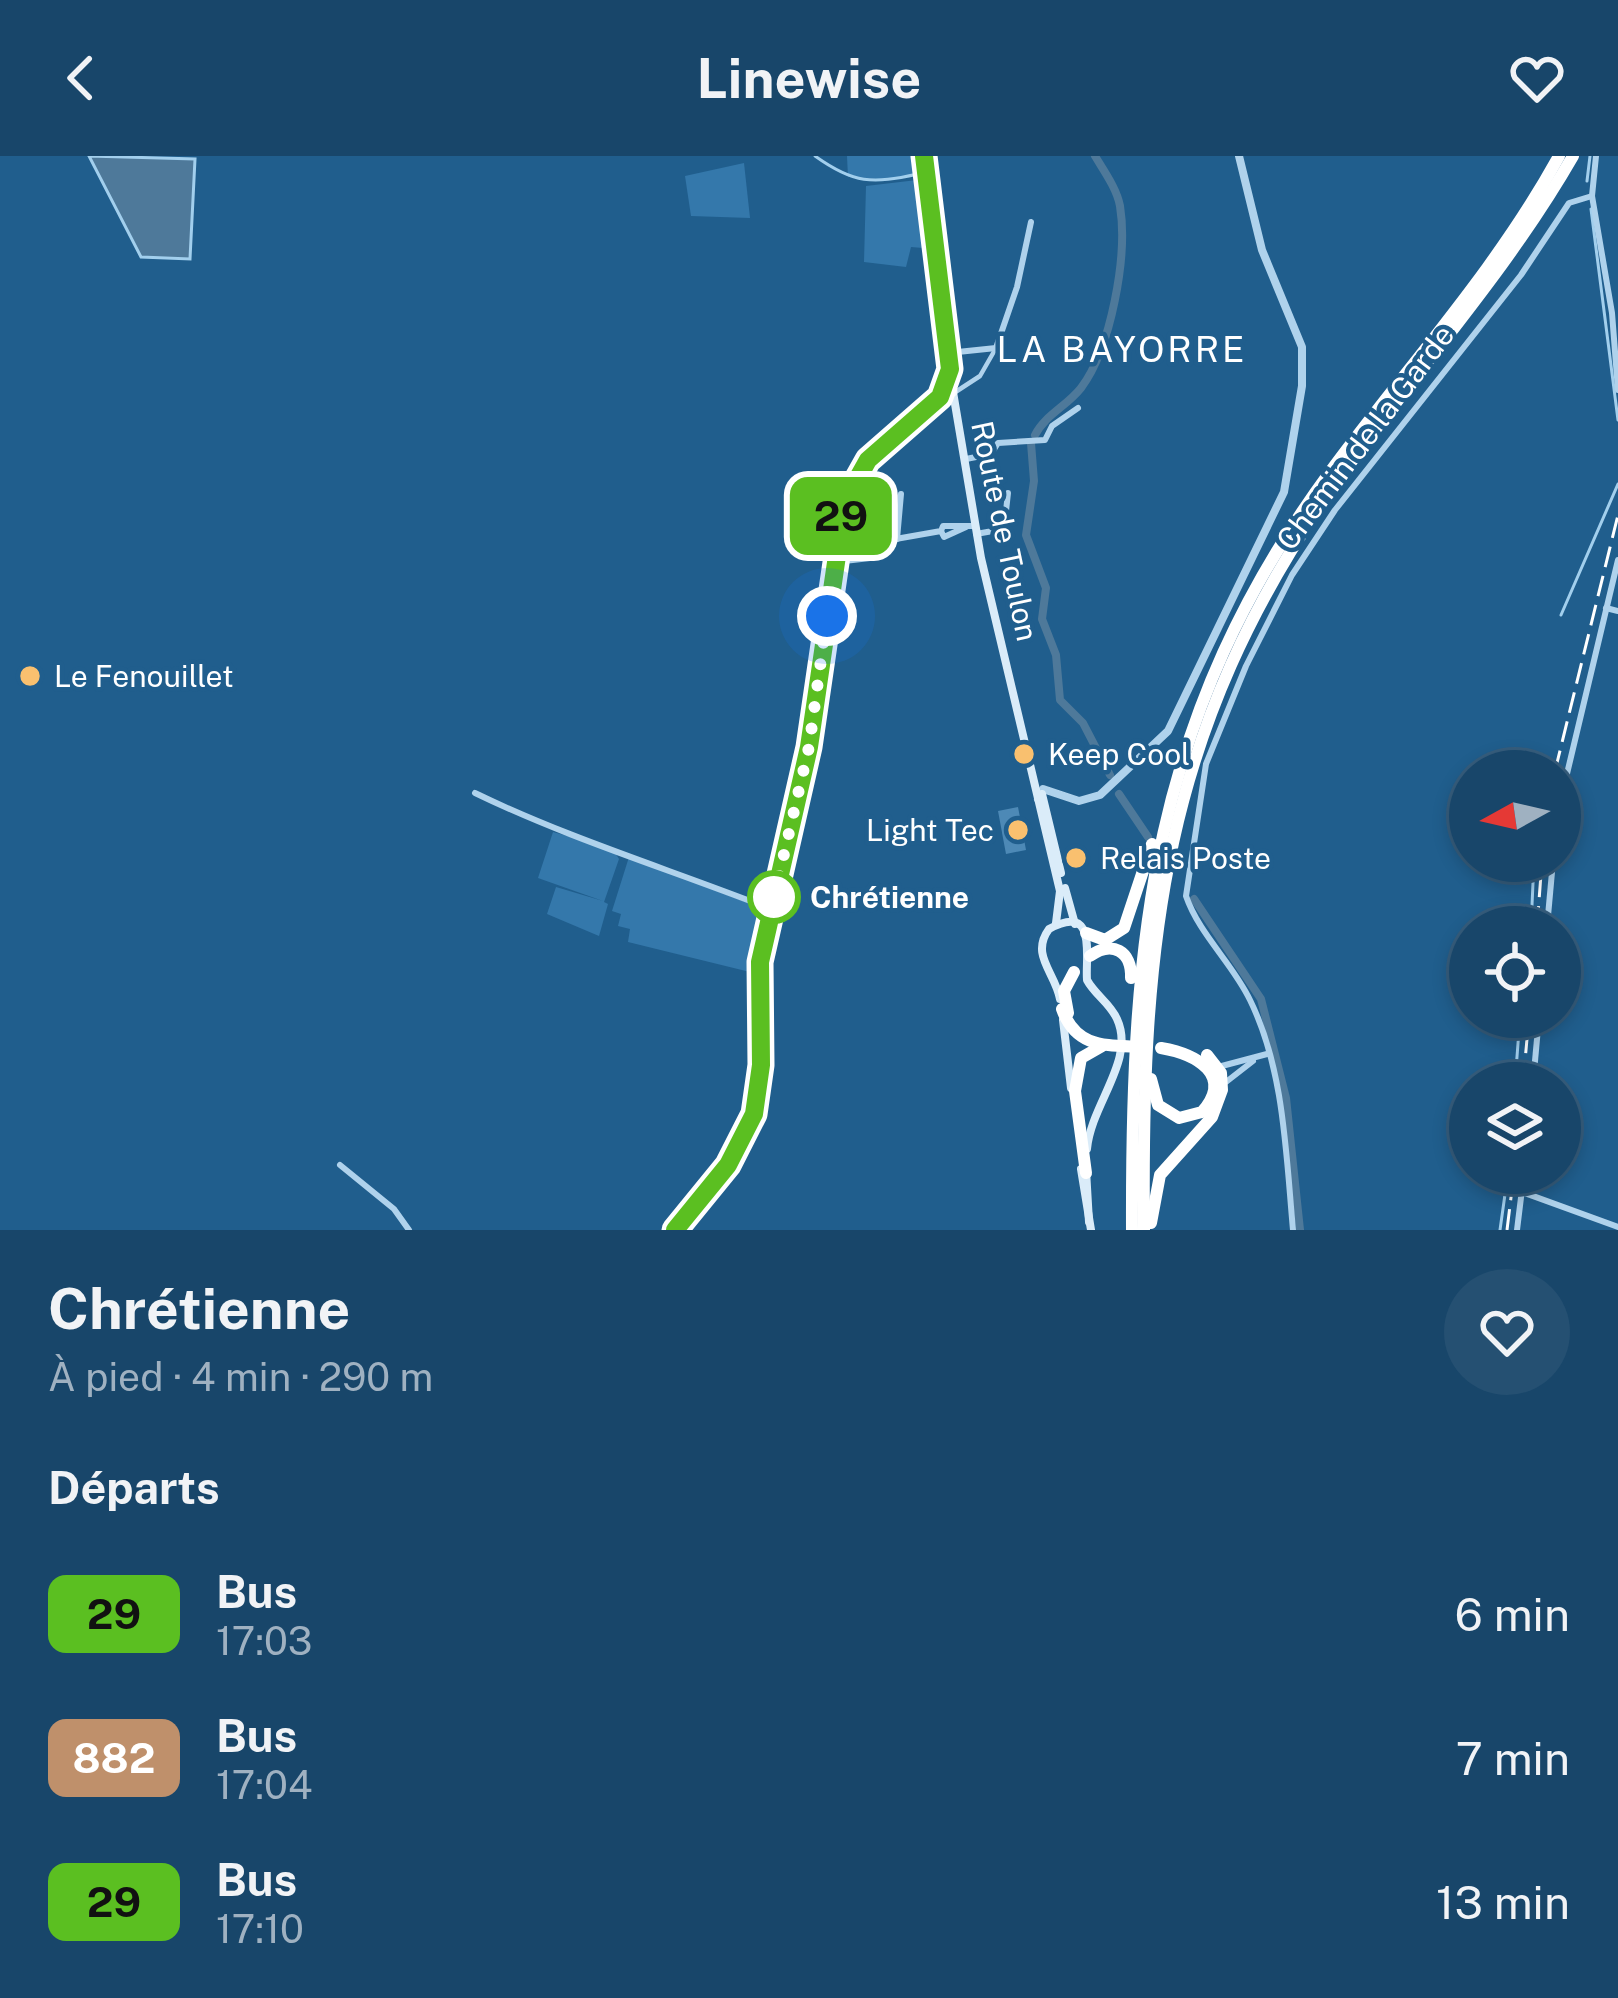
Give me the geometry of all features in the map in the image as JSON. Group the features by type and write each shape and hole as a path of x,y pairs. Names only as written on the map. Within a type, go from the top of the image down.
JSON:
{"highway":[{"path":"1081,929 1110,939 1128,922 1175,766 1237,625 1289,532 1494,260 1559,156"},
{"path":"1148,1230 1146,1041 1153,943 1188,781 1247,630 1335,484 1515,250 1573,156"},
{"path":"1130,1230 1140,960 1161,836 1193,724"},
{"path":"1188,781 1160,936 1152,1090 1167,1113 1195,1116 1211,1100 1220,1073"},
{"path":"1088,960 1113,948 1125,954 1131,969 1130,1230"},
{"path":"1074,973 1064,991 1069,1016 1078,1030 1102,1046"},
{"path":"1062,1009 1076,1034 1102,1046 1198,1050 1220,1073 1222,1090 1212,1117 1160,1175 1148,1230"},
{"path":"1086,1173 1076,1078 1081,1058 1102,1046"},
{"path":"1160,1048 1192,1055 1220,1073"}],"main road":[{"name":"Route de Toulon","path":"924,156 972,529 1040,796 1060,891 1056,924"},
{"path":"940,397 950,369"},
{"path":"675,1230 728,1165 754,1114 761,1065 758,980 806,761 839,526 851,484 868,460 940,397 953,392"},
{"name":"Route de Toulon","path":"1016,700 1033,777 1081,929"},
{"path":"1056,924 1081,929 1089,985 1114,1012 1122,1040 1119,1066 1092,1117 1086,1173 1090,1226 1062,1009 1057,982 1040,943 1056,924"},
{"path":"1047,966 1059,973 1074,973 1088,960"}],"street":[{"path":"1040,796 1078,801 1100,795 1168,731 1283,492 1302,386 1302,347 1262,250 1239,156"},
{"path":"1596,156 1592,196 1612,313 1618,390"},
{"name":"Chemin de la Garde","path":"1293,1230 1279,1091 1251,1001 1186,896 1199,788 1219,730 1272,612 1335,510 1521,275 1569,203 1592,196"},
{"path":"953,392 980,376 996,348 1017,287 1030,222"},
{"path":"948,353 996,348"},
{"path":"962,459 991,454 998,443 1045,440 1052,426 1078,408"},
{"path":"897,538 901,494"},
{"path":"873,543 941,531 944,537 972,529 1004,529 1008,494"},
{"path":"828,607 839,606 847,557 870,558 875,530"},
{"path":"1573,750 1618,560"},
{"path":"1606,608 1618,611"},
{"path":"475,793 543,825 617,848 771,909"},
{"path":"1220,1073 1267,1054"},
{"path":"1220,1073 1267,1054"},
{"path":"340,1165 394,1209 409,1230"},
{"path":"1517,1230 1522,1194"},
{"path":"1527,1194 1618,1227"}],"shaded area":[{"path":"89,156 195,159 190,259 141,257"},
{"path":"847,156 915,156 918,173 890,180 848,177"},
{"path":"744,163 750,218 691,216 685,176"},
{"path":"917,180 923,248 911,247 906,267 864,262 866,186"},
{"path":"553,832 612,848 619,859 604,902 608,904 599,936 547,914 556,887 603,901 538,878"},
{"path":"629,857 766,910 754,973 628,942 630,929 618,926 621,914 612,911"}],"building":[{"path":"1018,807 1026,850 1006,854 998,811"}],"waterway":[{"path":"815,156 853,177 875,180 918,174 916,156"},
{"path":"1035,435 1092,371 1115,301 1122,250 1120,206 1095,156"},
{"path":"1587,181 1590,156"},
{"path":"1591,209 1618,420"},
{"path":"1031,443 1034,481 1026,535 1046,588 1042,619 1056,655 1060,700 1083,723 1110,775"},
{"path":"1561,615 1618,484"},
{"path":"1119,794 1148,837"},
{"path":"1532,906 1533,882"},
{"path":"1194,899 1261,999 1286,1098 1300,1230"},
{"path":"1517,1062 1518,1038"},
{"path":"1500,1230 1505,1194"}],"railway":[{"path":"1560,750 1618,515"},
{"path":"1539,906 1540,882"},
{"path":"1525,1062 1527,1038"},
{"path":"1507,1230 1511,1194"}],"bus line":[{"name":"29","path":"675,1230 728,1165 754,1114 761,1065 760,962 809,747 845,501 868,460 940,397 950,369 924,156"}],"place":[{"name":"Le Fenouillet","path":"30,676"},
{"name":"Keep Cool","path":"1024,754"},
{"name":"Light Tec","path":"1018,830"},
{"name":"Relais Poste","path":"1076,858"},
{"name":"Chrétienne","path":"774,897"}],"district":[{"name":"LA BAYORRE","path":"1122,349"}],"route":[{"path":"774,897 809,747 827,616"}]}
